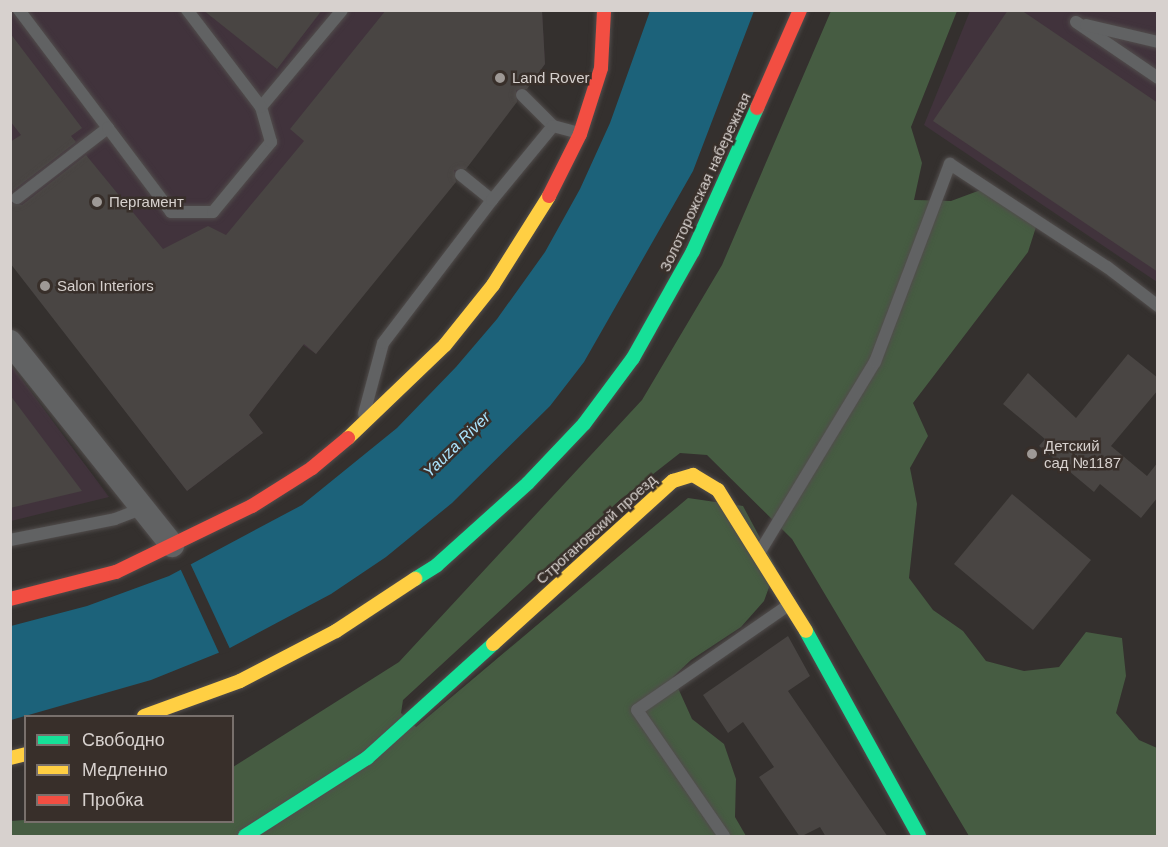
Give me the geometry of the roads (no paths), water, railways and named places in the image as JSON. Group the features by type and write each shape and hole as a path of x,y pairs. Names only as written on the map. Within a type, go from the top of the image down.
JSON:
{"main road":[{"path":"10,599 116,572 252,506 312,468 360,430 446,345 493,285 544,207 580,134 601,68 604,10"},
{"name":"Золоторожская набережная","path":"149,715 249,676 336,631 437,564 528,483 584,424 633,358 693,251 800,10"},
{"name":"Строгановский проезд","path":"245,837 367,758 673,481 693,475 718,489 791,603 919,837"}],"street":[{"path":"10,342 172,545"}],"lane":[{"path":"19,10 171,212 213,212 272,142 261,107 187,10"},
{"path":"261,107 342,10"},
{"path":"1158,42 1076,22 1158,78"},
{"path":"522,95 554,126 580,134"},
{"path":"360,430 384,343 492,200 554,126"},
{"path":"17,198 108,128"},
{"path":"759,553 875,362 950,164 1107,267 1158,306"},
{"path":"461,175 492,200"},
{"path":"10,540 115,519 144,508"},
{"path":"724,837 637,710 791,603"}],"water":[{"name":"Yauza River","path":"650,11 754,11 693,171 584,362 550,406 452,503 386,557 331,594 228,649 151,680 11,720 11,626 87,606 169,576 302,505 397,428 456,367 497,319 545,252 580,189 610,123"}],"place":[{"name":"Land Rover","path":"500,78"},
{"name":"Пергамент","path":"97,202"},
{"name":"Salon Interiors","path":"45,286"},
{"name":"Детский сад №1187","path":"1032,454"}]}
